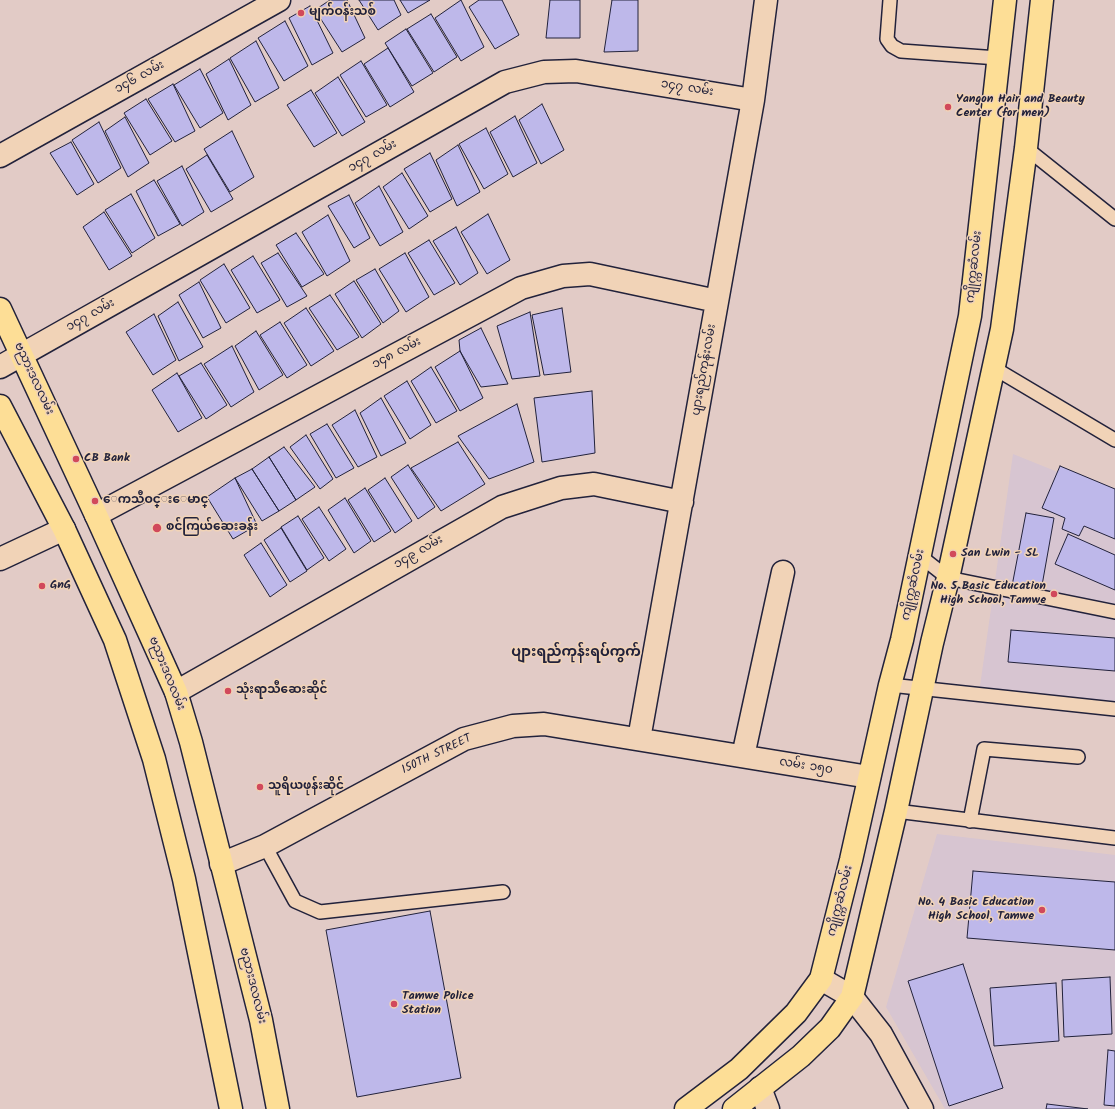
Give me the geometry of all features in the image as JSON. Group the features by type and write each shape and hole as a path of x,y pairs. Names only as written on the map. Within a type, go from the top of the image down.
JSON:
{"main road":[{"name":"ကျိုက္ကဆံလမ်း","path":"686,1109 739,1069 796,1013 821,979 851,860 920,556 970,316 1005,0"},
{"path":"734,1109 801,1056 825,1032 852,997 896,811 921,688 948,578 1002,329 1026,148 1042,0"},
{"name":"ဗညားဒလလမ်း","path":"0,309 96,515 176,692 191,742 261,1020 278,1109"},
{"path":"0,406 64,529 115,640 154,759 184,879 231,1109"}],"street":[{"name":"၁၄၆ လမ်း","path":"0,156 279,0"},
{"name":"ပျားရည်ကုန်းလမ်း","path":"640,739 753,100 766,0"},
{"name":"၁၄၇ လမ်း","path":"0,367 505,82 544,72 576,71 753,100"},
{"name":"၁၄၈ လမ်း","path":"96,515 521,288 563,276 590,274 717,301"},
{"name":"၁၄၉ လမ်း","path":"176,692 502,507 561,488 594,484 682,502"},
{"path":"0,559 64,529"},
{"path":"742,756 783,572"},
{"name":"150TH STREET","path":"221,864 265,846 464,739 513,726 544,724 742,756"},
{"name":"လမ်း ၁၅၀","path":"742,756 869,777"},
{"path":"821,979 852,997 881,1034 922,1109"},
{"path":"760,1088 768,1109"}],"lane":[{"path":"890,0 887,39 892,46 901,51 998,58"},
{"path":"1026,148 1115,219"},
{"path":"994,368 1115,440"},
{"path":"920,556 948,578 1115,612"},
{"path":"890,685 1115,709"},
{"path":"970,821 984,749 1078,757"},
{"path":"896,811 1115,838"},
{"path":"265,846 295,901 320,912 502,892"}],"shaded area":[{"name":"No. 5 Basic Education High School, Tamwe","path":"1013,454 1115,495 1115,704 979,693"},
{"path":"937,834 1115,855 1115,1109 945,1109 886,1007"}],"building":[{"path":"330,0 347,0 365,38 342,52 315,10"},
{"path":"359,0 394,0 401,15 378,30"},
{"path":"400,0 430,0 408,13"},
{"path":"461,0 484,47 461,61 435,18"},
{"path":"479,0 502,0 519,35 495,49 469,7"},
{"path":"550,0 580,0 580,38 546,38"},
{"path":"612,0 638,0 638,51 604,52"},
{"path":"310,6 333,53 312,65 289,18"},
{"path":"431,14 457,57 434,72 407,29"},
{"path":"285,21 308,66 284,81 258,38"},
{"path":"406,29 433,73 412,86 385,43"},
{"path":"256,41 279,88 255,102 230,58"},
{"path":"388,48 414,92 390,107 364,64"},
{"path":"229,59 251,105 228,120 206,74"},
{"path":"361,61 387,105 366,117 340,75"},
{"path":"200,69 223,113 200,128 174,85"},
{"path":"338,77 365,122 342,136 315,93"},
{"path":"173,84 195,131 175,142 148,99"},
{"path":"311,90 337,133 314,147 287,105"},
{"path":"146,99 172,141 150,155 124,113"},
{"path":"542,104 564,150 541,164 519,120"},
{"path":"515,116 537,163 513,177 490,132"},
{"path":"125,117 149,163 128,177 105,131"},
{"path":"99,122 121,168 98,183 72,140"},
{"path":"486,128 508,174 484,189 459,144"},
{"path":"232,131 254,177 230,192 204,149"},
{"path":"71,142 94,184 77,195 50,153"},
{"path":"458,145 480,192 457,206 436,160"},
{"path":"430,153 452,199 430,212 404,169"},
{"path":"207,155 233,199 211,212 186,169"},
{"path":"182,166 204,212 182,226 157,181"},
{"path":"402,173 428,216 409,229 383,187"},
{"path":"154,180 180,224 158,236 136,191"},
{"path":"379,186 403,232 380,246 355,203"},
{"path":"131,194 155,238 132,253 105,210"},
{"path":"349,195 370,238 354,248 328,206"},
{"path":"104,212 132,256 109,270 83,227"},
{"path":"488,214 510,260 487,274 461,232"},
{"path":"328,215 350,261 327,276 302,232"},
{"path":"456,227 478,273 460,285 433,241"},
{"path":"296,233 324,274 302,287 276,245"},
{"path":"429,240 455,283 434,295 408,253"},
{"path":"278,253 307,296 287,307 261,263"},
{"path":"405,253 429,297 406,312 379,269"},
{"path":"253,256 280,300 257,313 231,270"},
{"path":"224,264 250,308 226,323 200,280"},
{"path":"375,269 399,311 383,323 356,280"},
{"path":"354,281 381,324 362,338 335,294"},
{"path":"199,282 221,328 203,338 179,295"},
{"path":"330,295 359,337 337,350 309,308"},
{"path":"178,302 203,347 179,361 158,316"},
{"path":"306,308 334,351 311,366 284,323"},
{"path":"562,308 571,372 544,375 532,315"},
{"path":"530,312 540,376 512,379 497,326"},
{"path":"154,314 176,360 153,375 126,332"},
{"path":"280,322 307,365 287,378 260,335"},
{"path":"481,328 508,384 481,387 460,351 459,340"},
{"path":"256,331 283,375 259,390 235,346"},
{"path":"232,346 254,392 231,407 204,364"},
{"path":"460,351 483,398 460,411 435,367"},
{"path":"201,363 227,405 206,419 179,376"},
{"path":"431,367 457,411 436,423 411,381"},
{"path":"177,373 202,418 178,432 152,390"},
{"path":"407,381 431,425 410,439 384,396"},
{"path":"592,391 595,453 542,462 534,398"},
{"path":"381,398 406,443 381,456 360,413"},
{"path":"517,404 534,462 489,479 458,436"},
{"path":"355,410 377,457 358,467 332,425"},
{"path":"327,424 354,468 336,478 310,434"},
{"path":"306,435 333,479 320,489 290,447"},
{"path":"458,442 485,484 441,511 411,468"},
{"path":"284,447 315,487 296,500 269,457"},
{"path":"269,457 296,500 279,511 252,469"},
{"path":"408,465 435,507 418,519 391,477"},
{"path":"1060,466 1115,489 1115,539 1084,526 1079,536 1062,529 1065,518 1042,508"},
{"path":"252,469 279,511 262,521 235,478"},
{"path":"235,478 257,525 233,539 207,497"},
{"path":"385,478 412,521 395,533 368,490"},
{"path":"365,488 391,531 374,542 348,500"},
{"path":"345,498 371,541 354,553 328,510"},
{"path":"319,507 346,549 329,561 302,519"},
{"path":"1026,513 1054,518 1041,591 1012,586"},
{"path":"298,516 324,558 307,570 281,527"},
{"path":"281,528 307,571 290,582 264,540"},
{"path":"1068,534 1115,555 1115,590 1055,564"},
{"path":"261,543 287,585 270,597 244,555"},
{"path":"1011,630 1115,638 1115,671 1008,662"},
{"name":"No. 4 Basic Education High School, Tamwe","path":"973,871 1115,882 1115,950 967,938"},
{"name":"Tamwe Police Station","path":"430,911 461,1078 357,1097 326,930"},
{"path":"963,964 1003,1088 949,1106 908,981"},
{"path":"1110,977 1112,1034 1064,1037 1062,980"},
{"path":"1056,983 1059,1041 994,1046 990,988"},
{"path":"1108,1050 1115,1051 1115,1106 1104,1105"},
{"path":"1047,1104 1088,1109 1046,1109"}],"place":[{"name":"မျက်ဝန်းသစ်","path":"301,13"},
{"name":"Yangon Hair and Beauty Center (for men)","path":"948,107"},
{"name":"CB Bank","path":"76,459"},
{"name":"ေကသီဝင္းေမာင္","path":"95,501"},
{"name":"စင်ကြယ်ဆေးခန်း","path":"157,528"},
{"name":"San Lwin - SL","path":"953,554"},
{"name":"GnG","path":"42,586"},
{"name":"No. 5 Basic Education High School, Tamwe","path":"1054,594"},
{"name":"သုံးရာသီဆေးဆိုင်","path":"228,691"},
{"name":"သူရိယဖုန်းဆိုင်","path":"260,787"},
{"name":"No. 4 Basic Education High School, Tamwe","path":"1042,910"},
{"name":"Tamwe Police Station","path":"394,1004"}],"district":[{"name":"ပျားရည်ကုန်းရပ်ကွက်","path":"576,654"}]}
